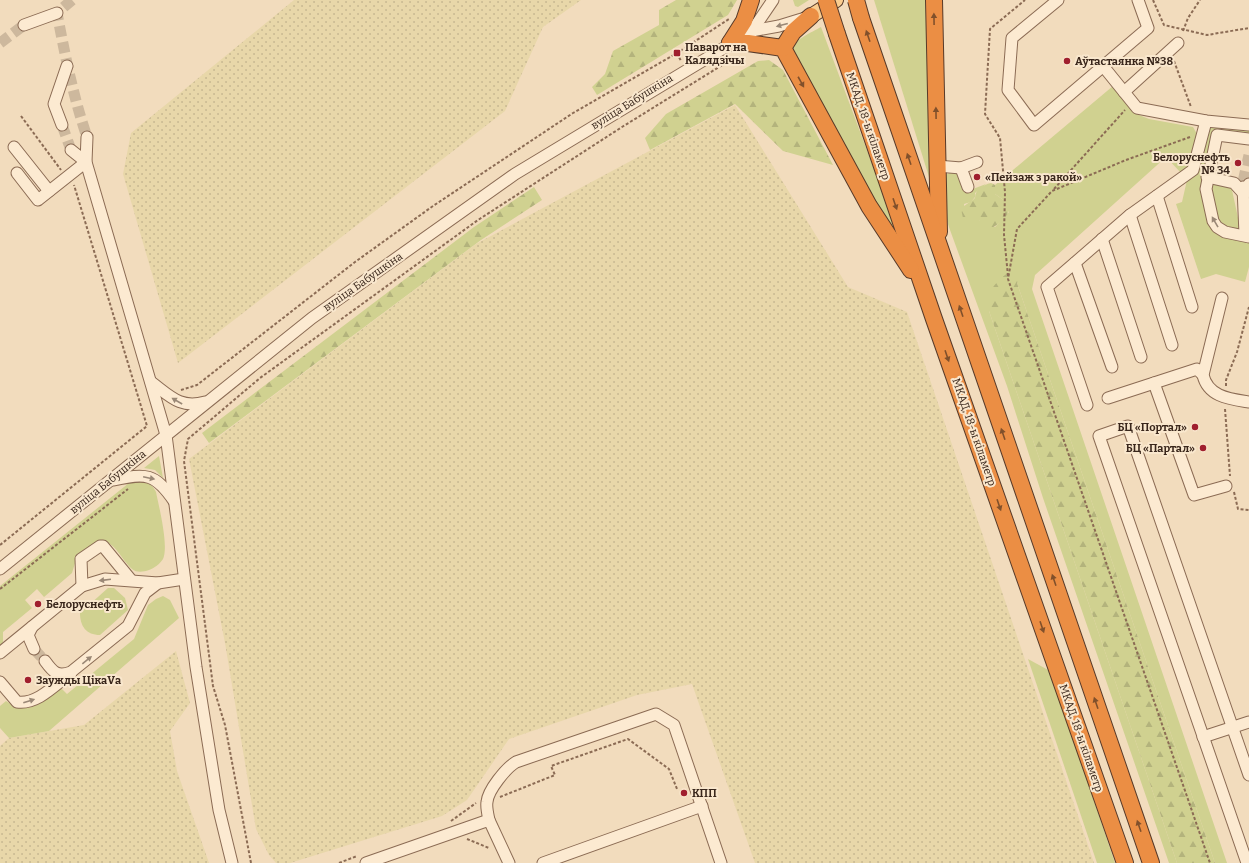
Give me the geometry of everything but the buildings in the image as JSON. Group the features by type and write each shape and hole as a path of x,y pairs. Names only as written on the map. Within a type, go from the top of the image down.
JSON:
{"highway":[{"path":"731,51 744,21 750,0"},
{"name":"МКАД, 18-ы кіламетр","path":"826,0 934,319 1125,863"},
{"path":"856,0 939,249 1151,863"},
{"path":"934,0 939,249"},
{"path":"783,48 793,32 811,16"},
{"path":"731,51 748,43 783,48"},
{"path":"783,48 869,206 910,269 934,319"}],"main road":[{"path":"811,16 836,0"}],"street":[{"name":"вуліца Бабушкіна","path":"0,569 312,318 515,174 731,51 752,31 773,0"},
{"path":"1058,0 1012,38 1008,90 1034,125 1148,28 1138,0"},
{"path":"24,25 57,13"},
{"name":"вуліца Бабушкіна","path":"752,31 779,26 811,16"},
{"path":"1124,92 1174,47"},
{"path":"62,125 54,104 67,66"},
{"path":"1103,66 1137,108 1201,120 1249,124"},
{"path":"1087,405 1047,287 1130,215 1193,170 1201,120"},
{"path":"1207,177 1245,187 1247,236 1225,232 1217,227 1213,221 1206,189 1207,177 1217,135 1249,139"},
{"path":"87,137 86,162 166,435 184,579 218,803 232,863"},
{"path":"14,147 49,191"},
{"path":"71,150 86,162"},
{"path":"17,173 38,200 86,162"},
{"path":"937,166 961,168 977,162"},
{"path":"961,168 968,187"},
{"path":"1157,196 1192,307"},
{"path":"1130,215 1172,345"},
{"path":"1102,239 1141,357"},
{"path":"1075,262 1112,367"},
{"path":"1222,298 1203,375 1204,381 1212,392 1225,398 1249,402"},
{"path":"1108,398 1197,369 1203,375"},
{"path":"151,382 183,404 194,405 208,402"},
{"path":"1154,383 1194,495 1230,483"},
{"path":"1247,863 1099,436 1128,426 1249,775"},
{"path":"112,480 129,476 151,477 162,484 175,503"},
{"path":"82,586 81,559 100,546 103,546 131,580"},
{"path":"0,654 82,586 105,579 158,583 184,579"},
{"path":"0,682 16,702 23,703 43,694 128,626 145,593 158,583"},
{"path":"33,626 28,635 34,649"},
{"path":"44,661 54,673 62,675 71,672"},
{"path":"509,863 489,820 486,801 501,775 508,767 516,762 656,714 674,725 721,863"},
{"path":"1203,737 1249,722"},
{"path":"543,863 702,806"},
{"path":"366,863 489,820"}],"path":[{"path":"1008,279 1004,235 1005,192 1000,138 985,114 990,30 1025,0"},
{"path":"1153,0 1164,25 1183,31 1207,35 1249,28"},
{"path":"1200,0 1188,18 1174,47 1201,120"},
{"path":"179,390 197,385 362,258 502,159 580,109 677,53 735,15"},
{"path":"251,863 225,725 213,686 184,461 188,438 260,378 478,220 622,127 731,51"},
{"path":"1052,190 1132,102"},
{"path":"0,544 147,426 75,186 21,116"},
{"path":"1249,307 1248,316 1237,352 1226,380 1224,417 1230,483 1238,509 1249,510"},
{"path":"0,589 129,488"},
{"path":"493,799 555,775 551,766 628,739 669,769 677,788"}],"shaded area":[{"path":"294,0 581,0 543,27 505,111 178,363 123,174 131,133"},
{"path":"735,105 848,287 907,312 1094,863 755,863 692,684 637,695 509,739 467,800 442,816 290,863 276,863 269,855 256,829 225,643 189,459 476,244"},
{"path":"176,651 190,703 170,731 177,771 209,863 0,863 0,746 9,738 84,725"}],"green space":[{"path":"676,0 737,0 728,15 597,95 592,87 605,74 613,51 659,25 659,10"},
{"path":"793,0 809,0 798,7 795,6"},
{"path":"874,0 928,0 929,177"},
{"path":"821,27 903,247 864,186 792,49 800,39"},
{"path":"769,60 783,70 833,165 783,151 735,104 650,150 645,138 666,114 758,61"},
{"path":"1113,86 1139,115 1149,119 1193,127 1197,134 1189,168 1182,174 1166,157 1035,275 1032,289 1227,863 1215,863 1017,283 1018,279 989,311 1177,863 1169,863 1043,498 1007,386 946,218 945,175 952,172 959,175 965,192 986,184 975,193 975,197 971,202 964,204 966,220 979,220 995,227 1009,212 1005,201 995,194 995,185"},
{"path":"1209,128 1249,129 1249,134 1214,132 1202,190 1226,237 1249,243 1249,267 1245,282 1216,274 1201,279 1176,204 1182,202 1187,180"},
{"path":"991,183 995,185 995,194 1005,201 1010,207 1002,221 988,229 979,220 966,220 963,218 961,209 975,198 976,192 980,188"},
{"path":"1214,184 1229,187 1232,190 1240,227 1236,231 1218,219 1214,208 1211,186"},
{"path":"534,187 542,200 481,240 209,443 202,433 474,227"},
{"path":"1014,270 1019,272 1021,276 1017,283 1215,863 1177,863 989,311 988,298 992,289 1002,277"},
{"path":"159,456 163,478 155,470 144,468"},
{"path":"138,480 149,483 156,492 165,545 165,553 162,561 157,566 149,570 138,572 128,565 111,544 101,540 76,560 72,573 44,597 37,589 25,600 32,608 3,632 3,642 0,646 0,586 129,483"},
{"path":"108,588 114,588 125,598 128,610 100,635 95,635 85,629 81,622 80,613"},
{"path":"163,596 170,600 179,618 49,731 9,738 0,728 0,706 6,701 14,706 29,708 41,702 60,687 67,694 134,639 148,605"},
{"path":"1028,659 1050,671 1115,863 1097,863"}],"tunnel":[{"path":"72,0 57,13 73,91 87,137"},
{"path":"0,43 24,25"},
{"path":"62,125 71,150"},
{"path":"1243,182 1249,155"},
{"path":"34,649 45,661"}],"place":[{"name":"Паварот на Калядзічы","path":"677,53"},
{"name":"Аўтастаянка №38","path":"1067,61"},
{"name":"Белоруснефть № 34","path":"1238,163"},
{"name":"«Пейзаж з ракой»","path":"977,177"},
{"name":"БЦ «Портал»","path":"1195,427"},
{"name":"БЦ «Партал»","path":"1203,448"},
{"name":"Белоруснефть","path":"38,604"},
{"name":"Заужды ЦікаVа","path":"28,680"},
{"name":"КПП","path":"684,793"}]}
